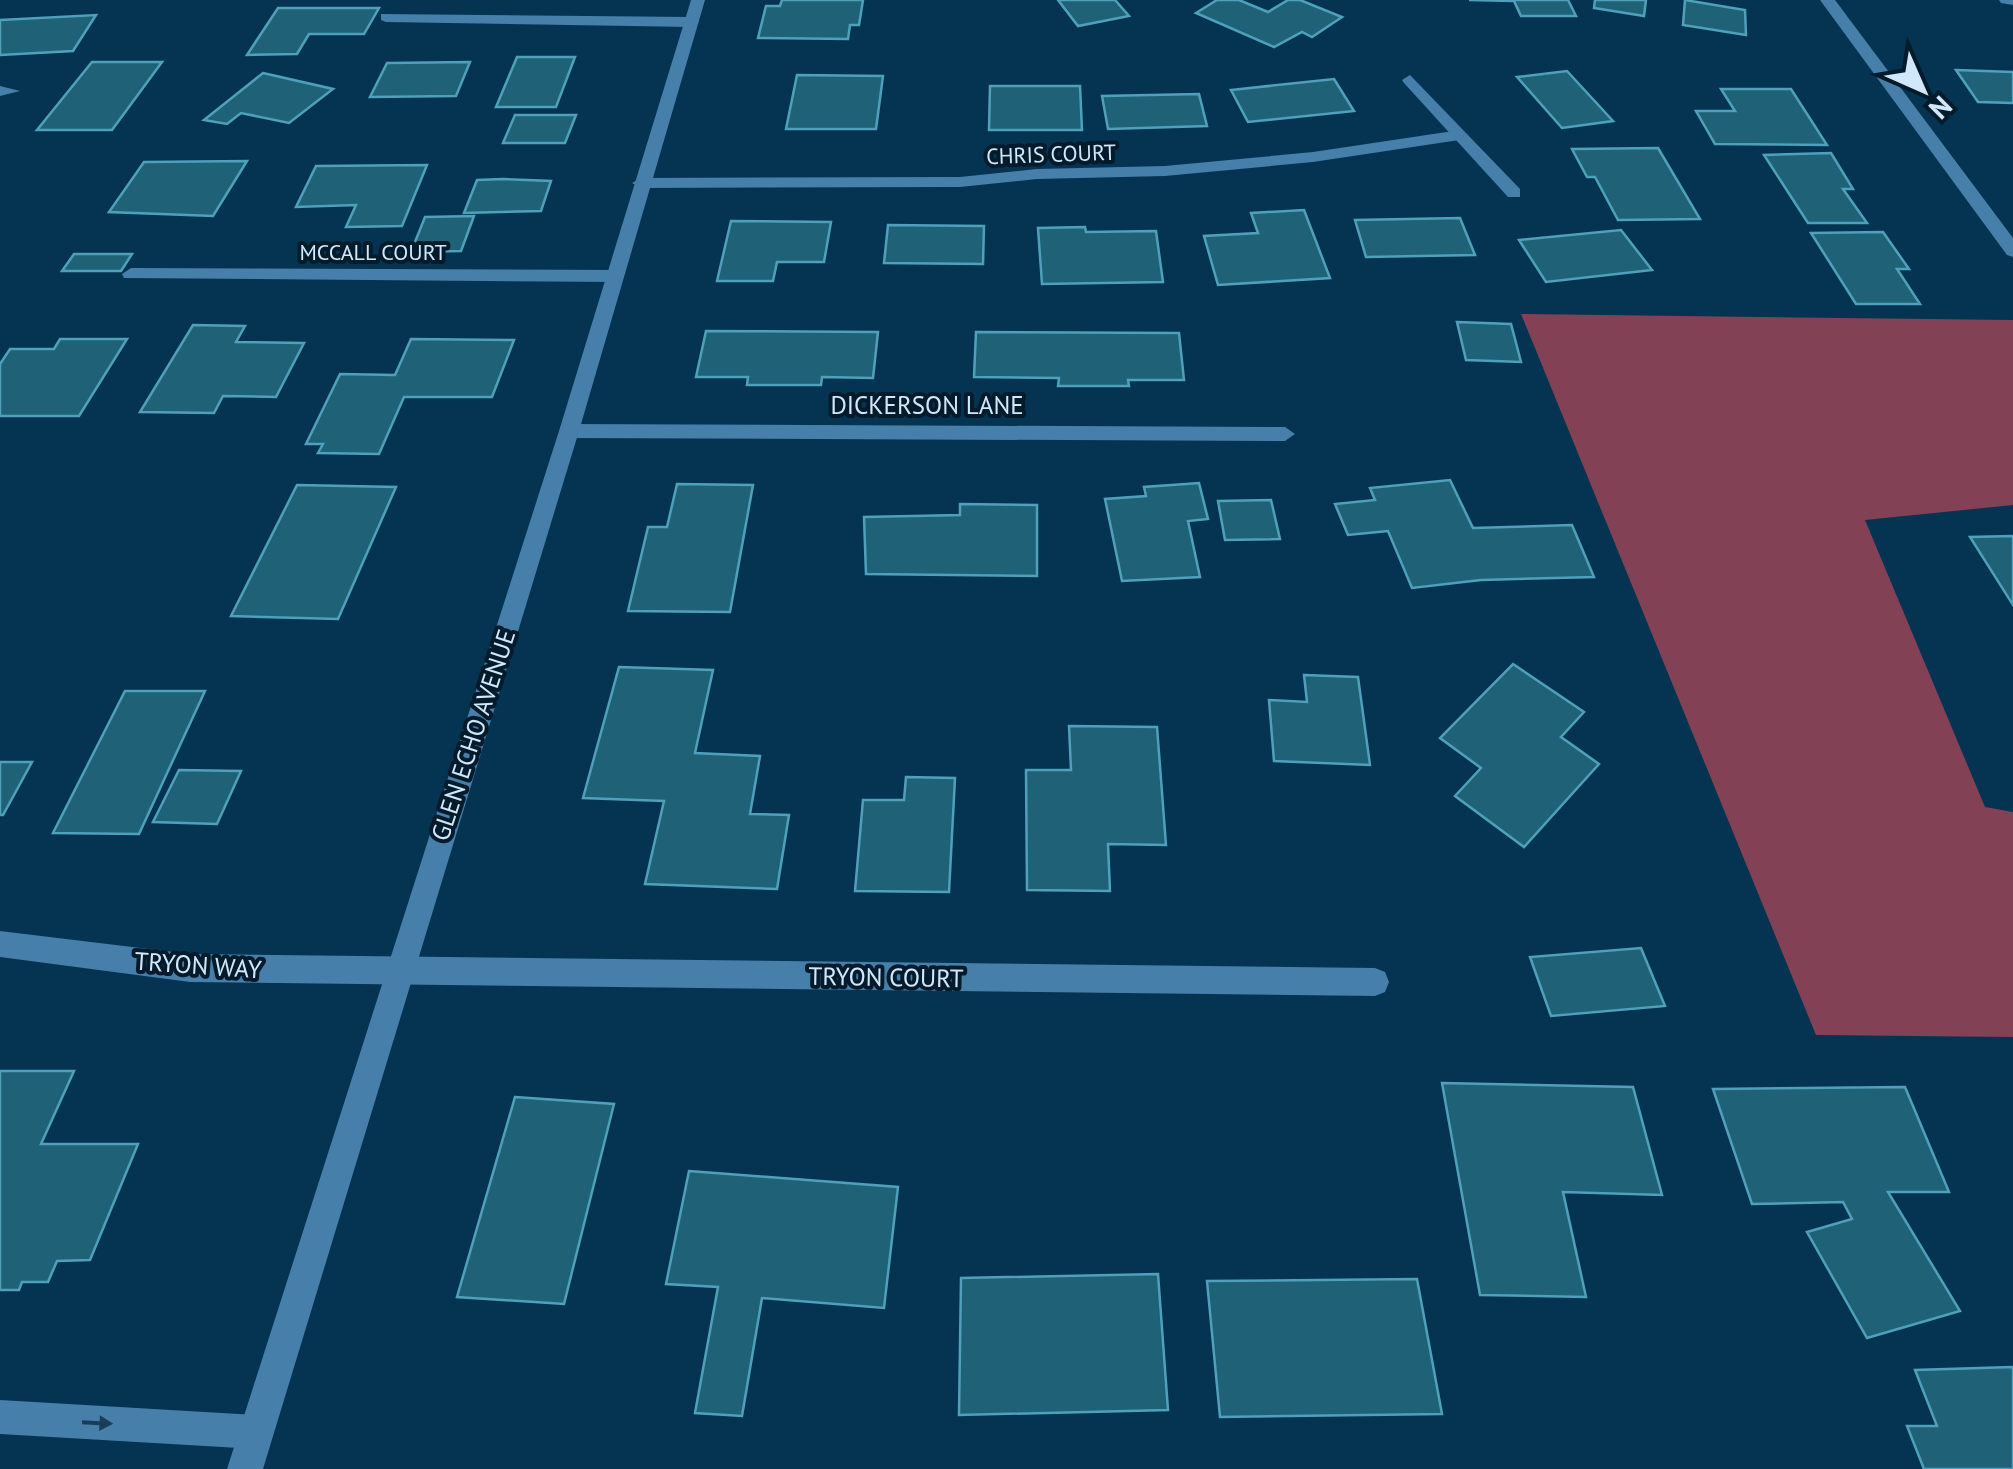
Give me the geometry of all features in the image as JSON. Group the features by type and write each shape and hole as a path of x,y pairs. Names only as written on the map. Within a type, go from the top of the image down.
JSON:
{"street":[{"name":"GLEN ECHO AVENUE","path":"245,1469 397,973 570,431 698,0"},
{"path":"1827,0 2013,251"},
{"path":"386,17 691,22"},
{"path":"1410,80 1514,193"},
{"name":"CHRIS COURT","path":"642,183 960,182 999,175 1156,172 1320,158 1460,135"},
{"name":"MCCALL COURT","path":"131,274 615,276"},
{"name":"DICKERSON LANE","path":"570,431 1285,434"},
{"name":"TRYON WAY","path":"0,944 190,968 397,973"},
{"name":"TRYON COURT","path":"397,973 1375,982"},
{"path":"0,1417 256,1432"}],"shaded area":[{"path":"1521,314 2013,320 2013,505 1865,520 1985,807 2013,812 2013,1037 1816,1035"}],"building":[{"path":"782,0 863,0 859,25 850,25 848,39 758,38 766,6 780,6"},
{"path":"1058,0 1115,0 1129,16 1078,26"},
{"path":"1217,0 1239,0 1268,12 1288,0 1300,0 1342,17 1312,37 1302,32 1274,47 1196,13"},
{"path":"1469,0 1568,0 1576,16 1521,16 1514,1"},
{"path":"1595,0 1646,0 1644,16 1594,8"},
{"path":"1685,0 1745,10 1746,35 1683,25"},
{"path":"278,8 379,8 364,34 309,34 297,54 247,55"},
{"path":"96,15 73,51 0,55 0,20"},
{"path":"517,57 575,57 556,107 496,107"},
{"path":"92,62 162,62 112,130 37,130"},
{"path":"470,62 456,96 370,97 387,63"},
{"path":"1956,70 2013,72 2013,103 1978,102"},
{"path":"1567,71 1613,121 1562,128 1517,77"},
{"path":"263,73 333,89 289,123 241,113 227,124 204,120"},
{"path":"797,75 883,76 876,129 786,129"},
{"path":"1334,79 1354,111 1248,122 1231,90"},
{"path":"990,86 1080,86 1082,130 989,130"},
{"path":"1721,89 1791,89 1827,145 1715,144 1696,111 1735,111"},
{"path":"1199,94 1207,126 1108,129 1102,96"},
{"path":"515,115 576,115 565,143 503,143"},
{"path":"1658,148 1700,219 1618,220 1595,177 1587,177 1572,149"},
{"path":"1831,153 1853,189 1843,189 1867,223 1808,223 1764,155"},
{"path":"247,161 213,216 109,212 144,162"},
{"path":"427,165 402,226 346,227 356,205 296,207 316,166"},
{"path":"477,180 551,181 541,211 464,213"},
{"path":"1304,210 1330,278 1218,285 1204,236 1258,233 1251,213"},
{"path":"474,216 461,251 411,252 425,217"},
{"path":"1460,218 1475,255 1366,257 1355,220"},
{"path":"731,221 831,222 824,262 777,262 773,281 717,281"},
{"path":"888,225 984,226 983,264 884,263"},
{"path":"1085,227 1086,232 1156,231 1163,282 1042,284 1038,228"},
{"path":"1621,230 1652,270 1546,282 1519,240"},
{"path":"1883,232 1909,269 1897,269 1920,304 1856,304 1811,233"},
{"path":"74,254 132,254 121,271 62,271"},
{"path":"1457,322 1511,324 1521,362 1466,360"},
{"path":"193,325 245,326 236,342 304,343 276,397 223,396 214,413 140,412"},
{"path":"706,331 878,332 873,378 822,377 821,385 747,385 748,377 696,377"},
{"path":"976,332 1179,333 1184,380 1128,380 1129,386 1058,386 1059,378 974,377"},
{"path":"60,339 127,339 79,416 0,416 0,364 10,349 54,349"},
{"path":"411,339 514,340 492,397 404,397 379,454 318,453 323,444 306,444 340,374 395,375"},
{"path":"1450,480 1473,528 1572,525 1594,577 1481,580 1412,588 1388,531 1348,535 1335,504 1375,500 1370,488"},
{"path":"1199,483 1208,519 1188,521 1200,577 1122,581 1105,499 1146,496 1144,487"},
{"path":"677,484 753,485 730,612 628,611 648,527 667,527"},
{"path":"297,485 396,487 338,619 231,616"},
{"path":"1271,500 1280,539 1225,540 1218,501"},
{"path":"960,504 1037,505 1037,576 866,574 864,517 960,515"},
{"path":"2013,536 2013,605 1970,537"},
{"path":"1513,664 1584,712 1561,737 1599,764 1524,847 1455,796 1481,768 1440,738"},
{"path":"619,667 713,670 695,753 760,756 750,814 789,815 777,889 645,884 664,801 583,798"},
{"path":"1304,675 1358,677 1370,765 1274,761 1269,700 1307,702"},
{"path":"125,691 205,691 139,834 53,833"},
{"path":"1069,726 1157,727 1166,845 1108,844 1110,891 1027,890 1026,770 1071,770"},
{"path":"0,762 32,762 3,815 0,815"},
{"path":"179,770 241,771 217,824 153,822"},
{"path":"906,777 955,778 949,892 855,891 863,800 904,800"},
{"path":"1641,948 1665,1006 1551,1016 1530,957"},
{"path":"0,1071 74,1071 41,1144 138,1144 90,1260 57,1261 48,1282 22,1282 19,1290 0,1290"},
{"path":"1442,1083 1633,1087 1662,1195 1563,1192 1586,1297 1480,1295"},
{"path":"1905,1087 1949,1192 1888,1192 1960,1311 1867,1338 1807,1232 1852,1219 1843,1202 1752,1204 1713,1089"},
{"path":"515,1097 614,1104 564,1304 457,1297"},
{"path":"689,1171 898,1187 884,1308 762,1298 742,1416 695,1413 718,1287 666,1284"},
{"path":"1158,1274 1168,1410 959,1415 961,1278"},
{"path":"1417,1279 1442,1414 1220,1417 1207,1281"},
{"path":"2013,1367 2013,1469 1924,1469 1907,1426 1937,1426 1915,1370"}]}
